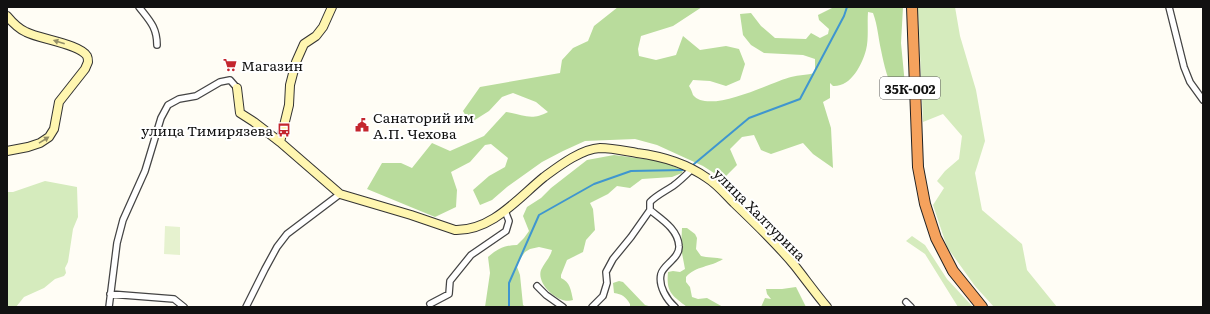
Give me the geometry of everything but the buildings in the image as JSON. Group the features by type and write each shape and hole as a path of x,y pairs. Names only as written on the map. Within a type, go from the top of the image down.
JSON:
{"highway":[{"name":"35К-002","path":"908,7 913,169 932,241 949,272 976,307"},
{"name":"35К-002","path":"912,7 918,167 925,204 936,238 954,271 982,307"}],"street":[{"path":"139,7 154,26 158,45"},
{"path":"280,142 288,105 290,85 299,56 304,44 316,36 324,27 332,7"},
{"path":"1169,7 1184,67 1190,82 1203,100"},
{"path":"7,151 28,147 40,143 49,137 54,130 59,102 85,69 88,62 87,55 81,50 26,32 8,19"},
{"path":"109,307 117,243 123,220 145,171 161,118 168,105 179,99 196,96 220,82 230,80 237,88"},
{"name":"улица Халтурина","path":"237,88 240,114 254,122 280,142 340,194 455,230 463,230 485,223 505,211 545,176 577,154 599,148 653,155 692,169 709,179 768,237 795,266 827,307"},
{"path":"592,307 603,296 607,283 606,272 613,259 624,247 650,210 650,202 657,195 678,183 692,169"},
{"path":"246,307 277,247 287,234 340,194"},
{"path":"650,210 672,230 679,246 678,252 661,274 661,287 670,302 675,307"},
{"path":"430,304 448,294 450,281 471,256 506,230 509,221 505,211"},
{"path":"537,286 546,295 563,307"},
{"path":"110,294 174,298 184,307"},
{"path":"906,302 911,307"}],"green space":[{"path":"618,7 702,7 673,26 641,36 638,49 639,56 656,60 676,55 683,36 700,50 726,46 739,49 745,64 740,80 726,86 710,81 693,80 689,86 693,95 701,100 712,101 740,95 791,77 815,73 815,59 803,55 764,53 751,45 743,35 740,14 751,13 761,26 775,38 806,39 811,33 820,38 828,34 829,29 819,20 818,15 834,7 903,7 901,43 905,85 904,96 896,95 891,85 883,62 875,18 873,13 868,12 867,45 859,68 845,83 833,86 830,83 830,98 823,102 831,128 833,168 813,154 803,143 771,154 761,150 754,135 742,137 730,149 737,165 726,176 714,173 703,166 657,145 635,139 585,141 542,162 507,187 492,200 480,205 473,190 489,176 505,167 508,158 491,144 485,145 470,162 451,172 457,190 456,207 435,217 367,189 382,163 401,163 412,168 432,143 450,151 484,136 506,112 532,117 548,112 536,102 513,93 502,97 489,111 470,123 463,111 480,87 560,73 562,60 573,48 588,41 594,26"},
{"path":"918,7 955,7 960,36 976,90 985,141 975,173 982,210 1022,244 1027,270 1057,307 994,307 975,286 947,247 933,205 944,188 937,181 945,171 959,159 962,136 943,114 923,122"},
{"path":"614,155 660,161 683,170 682,173 672,177 642,179 630,188 617,186 608,194 590,203 593,209 595,230 586,240 583,252 567,260 561,275 561,278 570,287 573,300 567,301 561,299 545,287 540,276 541,270 552,250 539,247 525,252 518,262 517,267 520,275 523,305 525,307 485,307 490,273 488,257 501,248 517,245 524,238 529,231 523,216 527,207 541,198 551,188 587,160"},
{"path":"45,181 77,187 78,217 73,229 68,262 65,268 66,273 64,276 55,279 44,288 24,297 16,307 7,307 7,192 13,192"},
{"path":"165,226 180,227 180,255 164,254"},
{"path":"682,228 687,228 695,234 697,238 696,249 701,256 723,259 698,269 686,277 686,282 690,287 692,297 698,299 707,298 723,307 687,307 671,293 668,285 668,272 680,272 685,269 681,248"},
{"path":"912,236 925,245 947,279 973,307 958,307 925,254 906,241"},
{"path":"619,281 623,282 645,305 652,307 630,307 630,304 622,295 614,293 613,283"},
{"path":"796,287 806,307 761,307 765,298 771,299 767,294 766,289"}],"waterway":[{"path":"694,164 749,118 800,99 844,16 847,7"},
{"path":"509,307 509,283 539,215 594,184 631,171 683,170"}],"place":[{"name":"Магазин","path":"230,65"},
{"name":"Санаторий им А.П. Чехова","path":"362,125"},
{"name":"улица Тимирязева","path":"284,130"}]}
